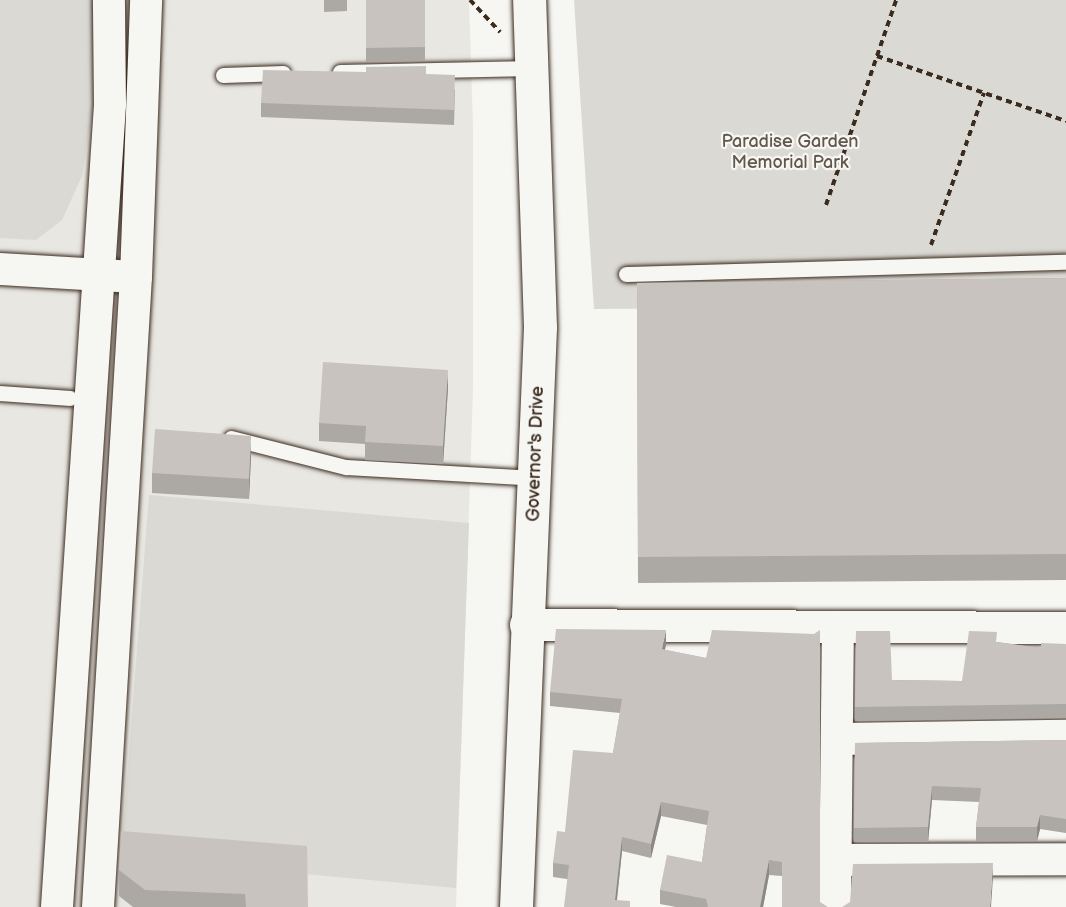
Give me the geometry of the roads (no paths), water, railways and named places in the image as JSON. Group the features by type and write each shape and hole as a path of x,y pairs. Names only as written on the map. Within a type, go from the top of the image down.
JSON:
{"main road":[{"name":"Governor's Drive","path":"516,907 526,625 535,478 540,262 529,0"}],"street":[{"path":"57,907 110,104 109,0"},
{"path":"98,907 136,277 146,0"},
{"path":"0,269 136,277"},
{"path":"526,625 1066,628"},
{"path":"835,907 838,627"},
{"path":"837,739 1066,736"},
{"path":"836,860 1066,859"}],"lane":[{"path":"327,72 532,68"},
{"path":"223,75 304,73"},
{"path":"626,274 1066,262"},
{"path":"0,393 70,398"},
{"path":"216,436 253,441 346,467 535,478"}],"park label":[{"name":"Paradise Garden Memorial Park","path":"790,153"}]}
